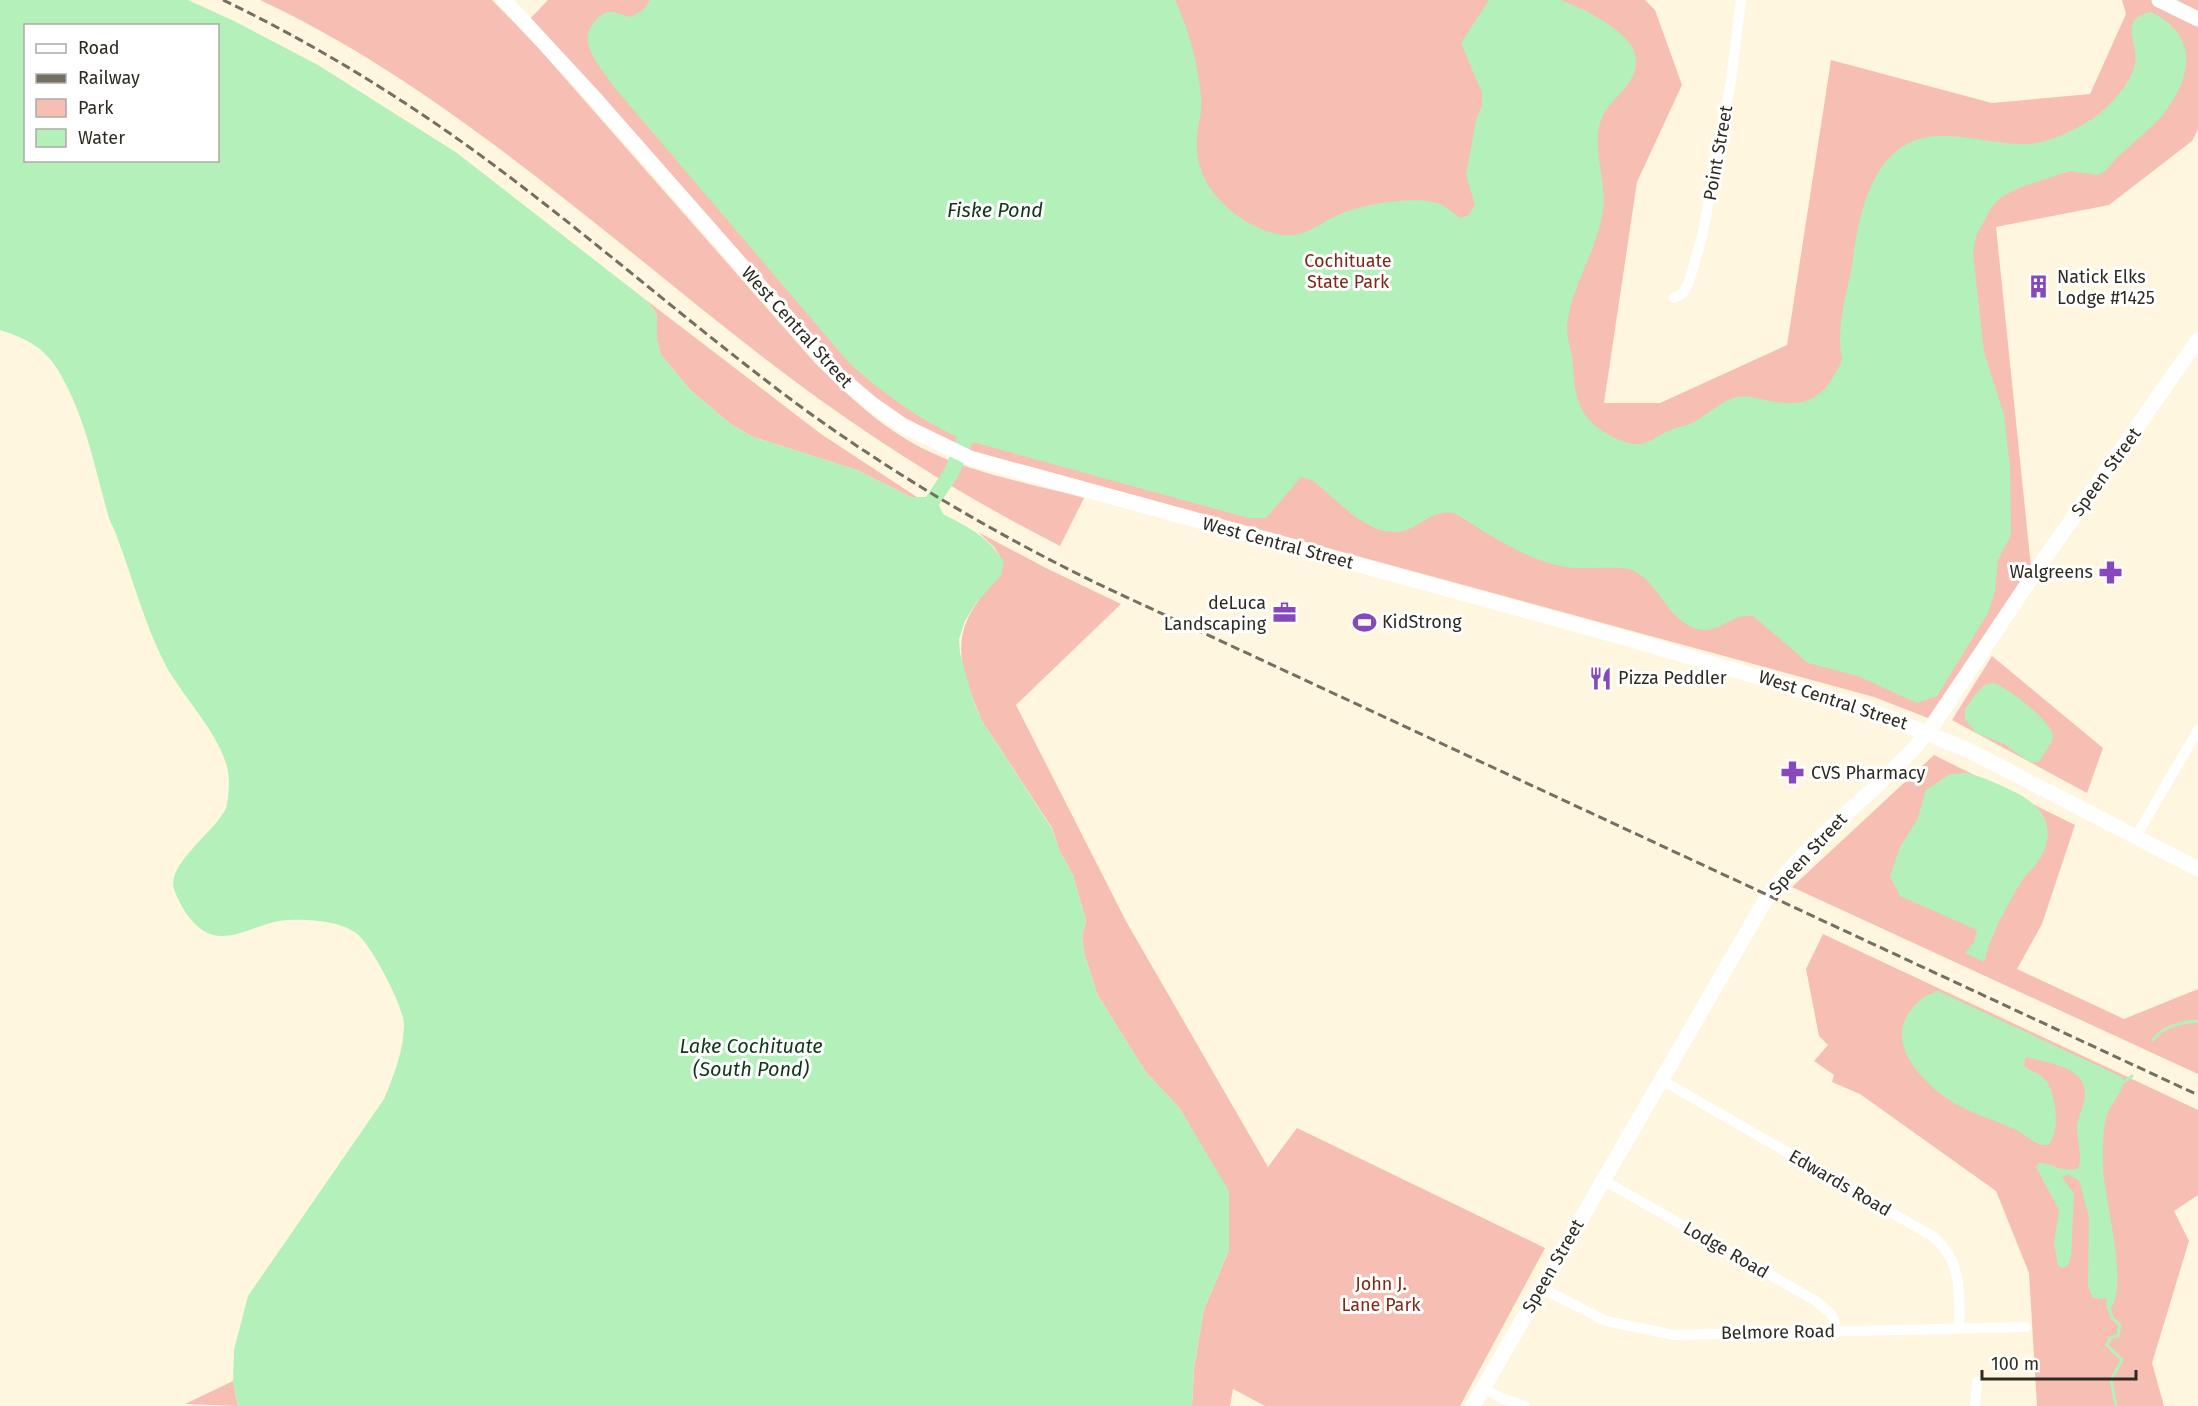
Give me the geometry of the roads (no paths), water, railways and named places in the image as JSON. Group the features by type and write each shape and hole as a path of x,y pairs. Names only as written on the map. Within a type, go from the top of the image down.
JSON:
{"main road":[{"name":"West Central Street","path":"504,0 591,94 839,376 886,415 920,436 970,458 1692,657 1846,702 1929,731 2198,869"},
{"path":"2159,0 2198,20"},
{"name":"Speen Street","path":"1473,1406 1742,937 1771,892 1800,858 1909,754 1929,731 2042,562 2198,340"}],"street":[{"name":"Point Street","path":"1674,298 1683,293 1689,282 1702,237 1731,81 1741,0"},
{"path":"2135,838 2198,730"},
{"name":"Edwards Road","path":"1660,1079 1934,1237 1947,1251 1957,1270 1960,1289 1959,1328"},
{"name":"Lodge Road","path":"1603,1180 1816,1301 1832,1315 1837,1331"},
{"name":"Belmore Road","path":"1540,1288 1600,1318 1664,1334 2026,1327"},
{"path":"1975,1406 1977,1382"},
{"path":"1483,1388 1525,1406"}],"water":[{"name":"Lake Cochituate (South Pond)","path":"0,0 188,0 318,65 457,153 646,300 657,314 657,341 661,355 691,391 732,425 753,437 857,470 911,497 926,497 945,468 957,437 928,422 901,404 850,364 614,87 596,62 589,45 588,36 591,28 601,15 612,12 630,17 643,10 650,0 1175,0 1189,35 1198,72 1201,110 1197,151 1205,180 1224,204 1249,223 1277,234 1295,235 1350,210 1406,200 1432,202 1445,206 1461,218 1469,215 1475,205 1466,175 1476,120 1482,106 1482,93 1461,43 1489,0 1560,0 1569,3 1615,29 1631,45 1635,54 1634,74 1605,112 1598,131 1603,209 1596,239 1569,311 1567,326 1575,390 1582,409 1587,417 1603,431 1631,444 1648,442 1670,430 1687,425 1732,398 1747,396 1798,403 1818,395 1834,375 1842,360 1841,321 1866,198 1874,179 1899,149 1917,140 1938,136 2017,144 2036,143 2063,135 2080,126 2107,107 2119,94 2133,71 2135,56 2132,26 2141,15 2151,12 2166,21 2177,32 2186,56 2181,84 2165,112 2105,171 2098,175 2070,171 2021,187 2001,197 1991,208 1976,236 1973,254 1984,352 2004,415 2010,467 2011,535 1998,560 1995,591 1988,613 1937,696 1917,703 1858,676 1808,663 1753,616 1738,618 1712,629 1697,629 1678,618 1650,584 1634,571 1621,568 1572,568 1550,563 1521,552 1454,513 1437,514 1411,528 1397,532 1384,531 1371,526 1345,509 1312,480 1301,477 1266,518 1248,518 973,442 959,475 939,505 943,514 985,539 1004,562 1001,575 976,603 965,621 959,639 960,653 974,703 982,721 1052,829 1059,850 1073,875 1086,921 1082,936 1084,953 1097,994 1145,1071 1180,1109 1229,1191 1229,1250 1204,1309 1194,1367 1192,1406 238,1406 233,1381 234,1350 248,1296 384,1099 395,1072 404,1034 404,1024 398,1003 378,962 362,939 349,929 319,921 288,920 230,935 213,935 194,923 180,903 174,889 177,869 226,808 229,785 227,767 222,752 204,721 165,664 151,633 109,518 88,442 68,388 47,355 18,336 0,330"},
{"path":"1993,683 2028,705 2051,730 2053,739 2040,761 2031,763 2004,744 1976,733 1965,719 1965,709 1975,695 1984,685"},
{"path":"1965,773 1991,781 2017,793 2034,805 2045,819 2048,836 2041,857 2021,882 2005,911 1984,962 1965,953 1974,942 1977,930 1900,896 1890,876 1900,847 1917,820 1926,790 1950,774"},
{"path":"1938,991 2122,1077 2123,1086 2107,1115 2103,1140 2104,1179 2117,1264 2115,1299 2109,1310 2106,1308 2107,1299 2093,1298 2088,1287 2089,1217 2079,1180 2068,1175 2062,1177 2074,1194 2071,1257 2068,1265 2063,1268 2058,1266 2054,1243 2059,1210 2036,1167 2038,1163 2065,1169 2078,1169 2080,1154 2077,1127 2085,1096 2083,1083 2078,1076 2062,1067 2025,1058 2024,1066 2045,1079 2053,1096 2056,1123 2055,1132 2048,1145 2035,1142 2016,1130 1956,1104 1921,1075 1906,1054 1903,1042 1902,1031 1911,1010 1918,1001"}],"waterway":[{"path":"2153,1040 2162,1031 2173,1026 2198,1021"},
{"path":"2122,1082 2132,1076"},
{"path":"2109,1308 2112,1318 2120,1325 2118,1336 2110,1338 2107,1345 2122,1360 2111,1380 2116,1406"}],"railway":[{"path":"223,0 342,64 455,137 541,201 793,401 903,476 979,521 1096,583 2198,1095"}],"place":[{"name":"Natick Elks Lodge #1425","path":"2039,287"},
{"name":"Walgreens","path":"2111,572"},
{"name":"deLuca Landscaping","path":"1284,613"},
{"name":"KidStrong","path":"1364,622"},
{"name":"Pizza Peddler","path":"1600,678"},
{"name":"CVS Pharmacy","path":"1793,773"}],"water label":[{"name":"Fiske Pond","path":"995,210"}],"park label":[{"name":"Cochituate State Park","path":"1348,271"},
{"name":"John J. Lane Park","path":"1381,1294"}]}
